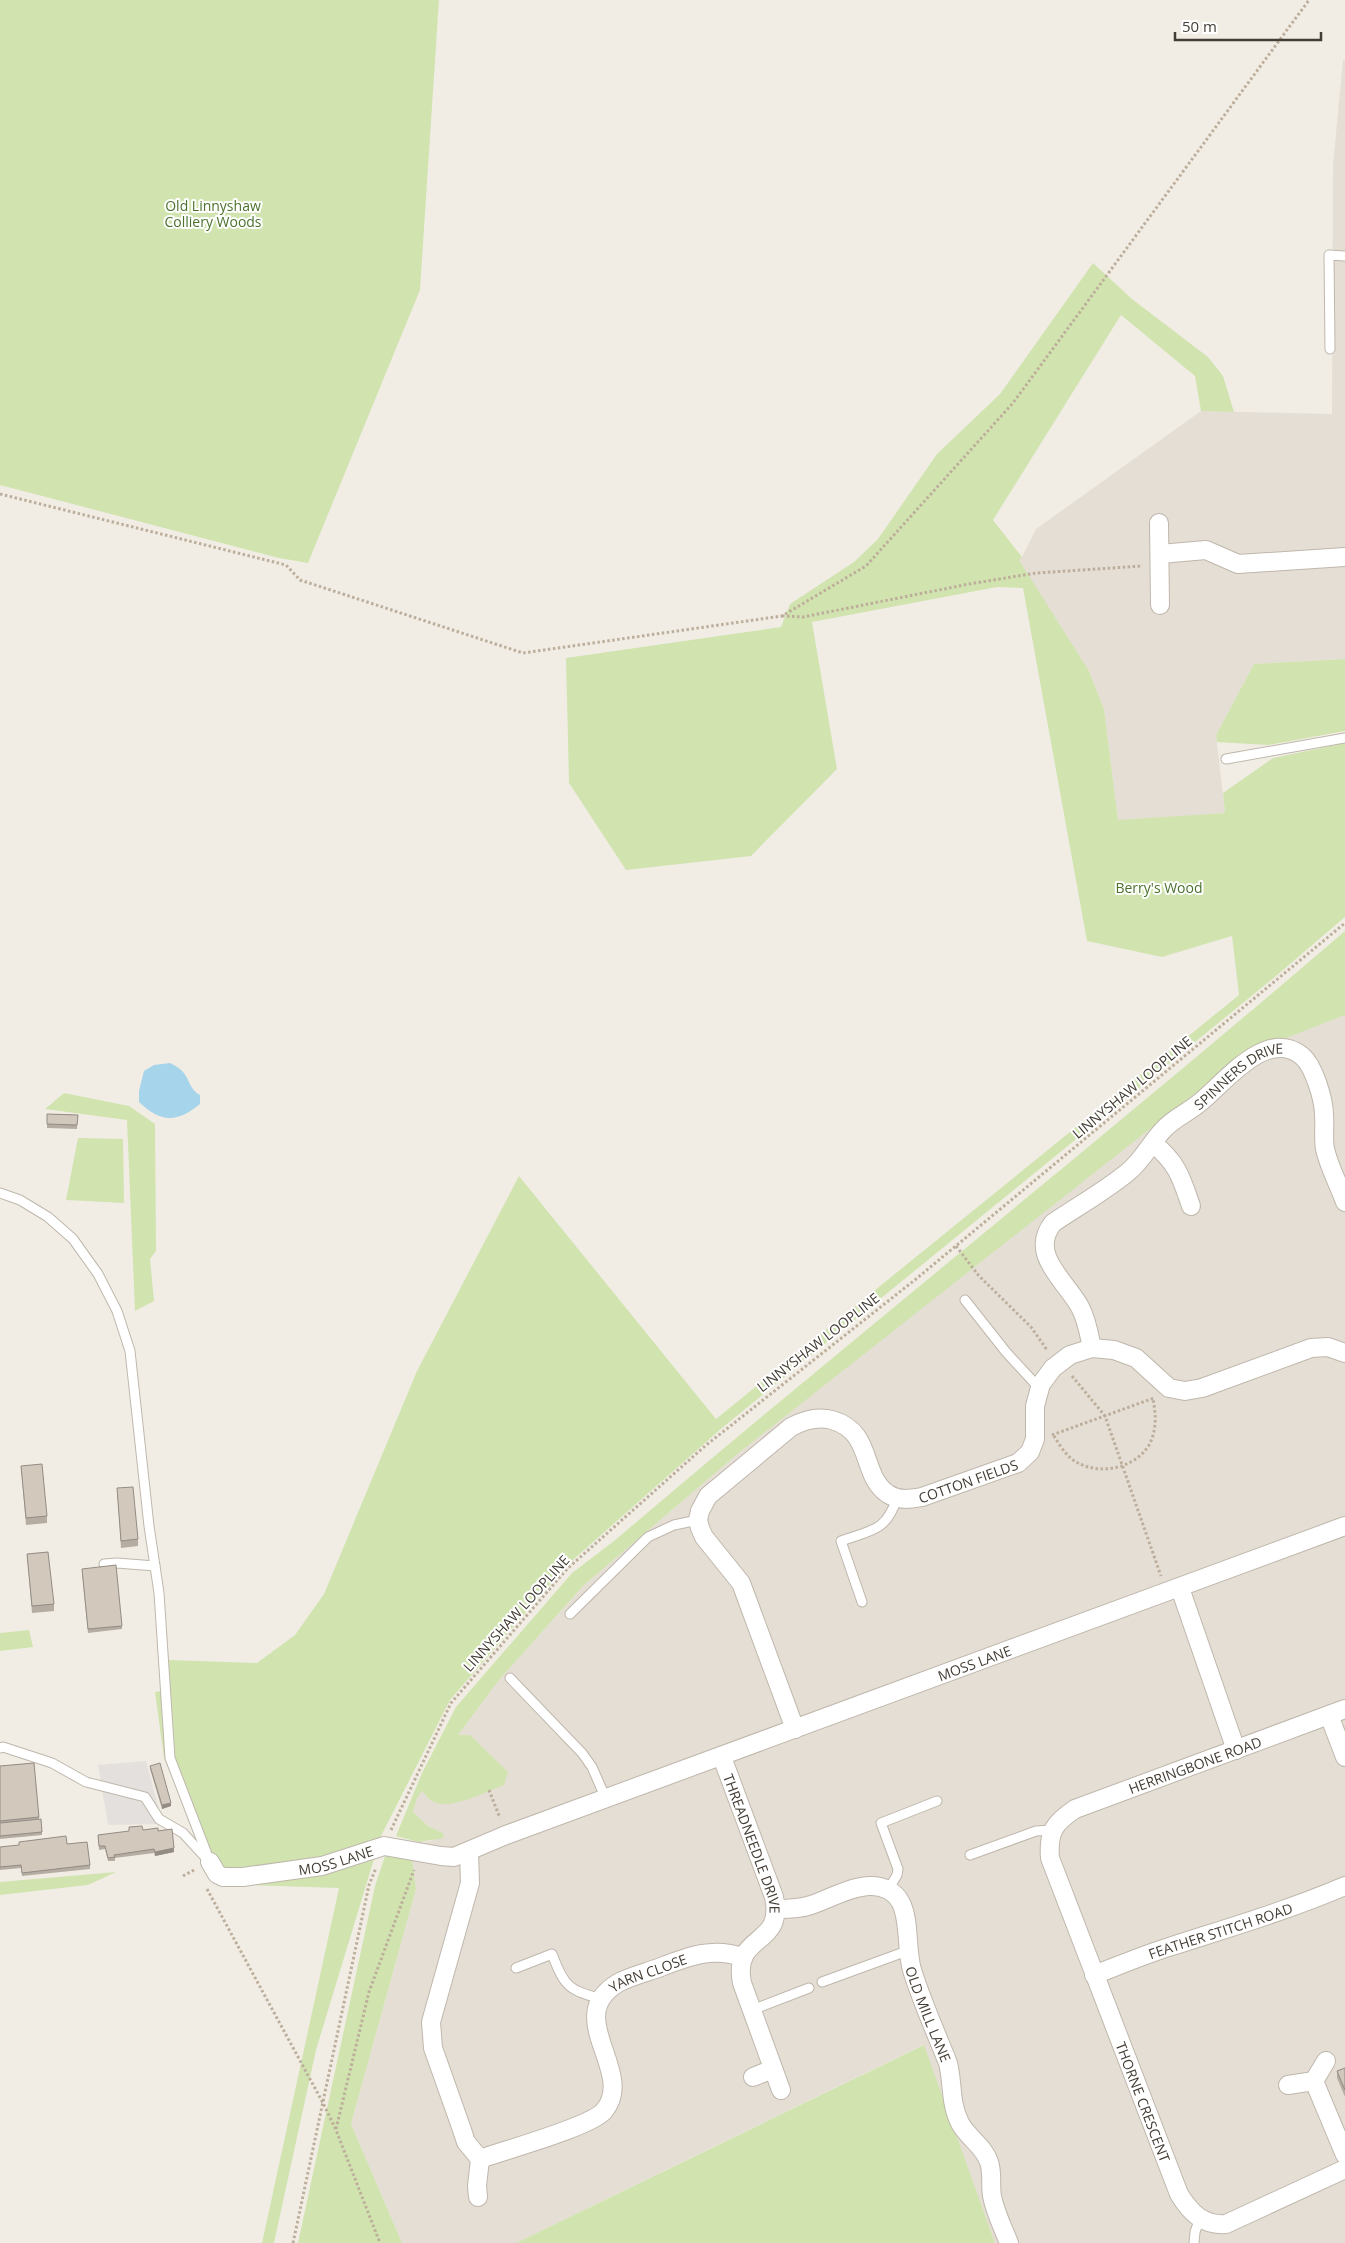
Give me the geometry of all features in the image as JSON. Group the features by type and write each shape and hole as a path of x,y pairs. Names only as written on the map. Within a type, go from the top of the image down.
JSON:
{"street":[{"path":"1159,523 1160,605"},
{"path":"1160,559 1206,550 1238,564 1345,558"},
{"name":"SPINNERS DRIVE","path":"1092,1348 1085,1319 1079,1306 1049,1262 1044,1249 1044,1238 1053,1222 1127,1173 1139,1162 1164,1129 1178,1117 1199,1104 1224,1079 1250,1059 1267,1050 1276,1048 1290,1050 1302,1056 1311,1068 1323,1099 1325,1150 1345,1202"},
{"path":"1153,1143 1169,1156 1179,1171 1191,1206"},
{"path":"1169,1388 1185,1391 1202,1388 1311,1348 1328,1347 1345,1353"},
{"name":"COTTON FIELDS","path":"698,1520 703,1503 708,1496 791,1427 807,1420 817,1418 839,1422 857,1435 879,1485 887,1493 897,1498 922,1497 1018,1463 1030,1452 1035,1432 1035,1406 1041,1384 1070,1355 1092,1348 1114,1350 1136,1358 1169,1388"},
{"path":"698,1520 704,1537 741,1583 795,1729"},
{"name":"MOSS LANE","path":"202,1867 223,1877 243,1877 322,1866 384,1846 454,1857 506,1835 1345,1526"},
{"path":"1174,1590 1236,1750"},
{"path":"1337,1712 1345,1757"},
{"name":"HERRINGBONE ROAD","path":"1052,1830 1061,1818 1075,1809 1337,1712"},
{"name":"THREADNEEDLE DRIVE","path":"722,1757 774,1897 776,1909 771,1928 748,1948 742,1957"},
{"name":"THORNE CRESCENT","path":"1052,1830 1049,1842 1050,1858 1094,1975 1179,2194 1187,2207 1200,2218"},
{"path":"469,1852 470,1883 431,2022 433,2048 466,2142 480,2159 477,2186 478,2197"},
{"path":"776,1909 809,1906 859,1887 879,1886 888,1890"},
{"name":"FEATHER STITCH ROAD","path":"1094,1975 1171,1946 1300,1905 1345,1886"},
{"name":"OLD MILL LANE","path":"888,1890 900,1902 904,1912 912,1970 950,2070 956,2114 961,2125 989,2160 992,2171 992,2198 1009,2243"},
{"name":"YARN CLOSE","path":"480,2159 585,2123 603,2112 613,2098 613,2077 596,2029 597,2010 605,1994 619,1983 691,1955 708,1952 742,1957"},
{"path":"742,1957 739,1971 781,2090"},
{"path":"1314,2081 1326,2061"},
{"path":"753,2077 773,2069"},
{"path":"1288,2084 1314,2081"},
{"path":"1314,2081 1345,2155"},
{"path":"1200,2218 1216,2224 1226,2224 1345,2169"}],"lane":[{"path":"1330,349 1329,256 1345,256"},
{"path":"1226,759 1345,738"},
{"path":"0,1193 20,1200 48,1217 72,1239 98,1274 116,1311 130,1351 159,1593 170,1758 202,1867"},
{"path":"965,1300 1006,1352 1040,1389"},
{"path":"862,1602 841,1541 887,1522 897,1498"},
{"path":"570,1614 648,1537 674,1525 698,1520"},
{"path":"104,1564 117,1563 155,1566"},
{"path":"510,1678 582,1753 592,1767 606,1799"},
{"path":"0,1748 3,1747 52,1763 86,1782 145,1797 159,1820 183,1833 202,1867"},
{"path":"888,1890 897,1875 898,1869 881,1823 937,1801"},
{"path":"970,1855 1036,1831 1052,1830"},
{"path":"822,1982 908,1951"},
{"path":"516,1968 552,1954 560,1975 567,1985 578,1992 602,1999"},
{"path":"752,2010 808,1988"},
{"path":"1194,2243 1195,2232 1200,2218"}],"path":[{"path":"782,616 866,566 1012,403 1309,0"},
{"path":"0,494 286,565 300,580 523,653 782,616 803,617 969,584 1036,573 1160,559"},
{"name":"LINNYSHAW LOOPLINE","path":"293,2243 369,1885 384,1846 451,1703 568,1570 705,1446 956,1246 1345,923"},
{"path":"956,1246 979,1276 1031,1327 1059,1364 1104,1416 1122,1466 1174,1590"},
{"path":"1035,1432 1053,1435 1153,1399 1169,1388"},
{"path":"1053,1435 1073,1460 1087,1467 1107,1470 1122,1466 1138,1457 1148,1446 1155,1429 1156,1413 1153,1399"},
{"path":"489,1790 506,1835"},
{"path":"336,2130 369,1992 416,1865 427,1854"},
{"path":"202,1880 323,2103 336,2130 380,2243"}],"shaded area":[{"path":"1343,60 1345,60 1345,659 1254,664 1216,735 1225,813 1118,821 1104,709 1089,671 1018,560 1022,557 1036,529 1201,411 1332,414 1333,165"},
{"path":"1345,1015 1345,2243 995,2243 923,2045 516,2243 402,2243 351,2124 416,1889 412,1858 419,1842 431,1841 443,1833 428,1826 413,1812 417,1798 458,1735 499,1680 583,1586 741,1451 988,1254 1245,1053"},
{"path":"146,1761 163,1824 108,1825 98,1765"}],"green space":[{"name":"Old Linnyshaw Colliery Woods","path":"0,0 439,0 420,290 308,563 279,558 0,485"},
{"name":"Berry's Wood","path":"1093,263 1132,299 1208,357 1223,376 1234,412 1201,411 1195,376 1121,315 993,520 1022,557 1019,560 1089,671 1104,709 1118,820 1225,813 1223,793 1273,758 1345,743 1345,917 1276,976 722,1428 566,1566 450,1700 381,1836 316,2050 274,2243 262,2243 339,1888 217,1884 164,1758 155,1692 169,1690 168,1660 257,1663 295,1635 324,1594 417,1371 519,1176 716,1419 1239,995 1232,936 1162,957 1087,941 1023,588 997,587 812,622 837,769 751,856 626,870 569,783 566,658 781,627 790,604 854,562 878,539 937,454 1000,394"},
{"path":"1345,659 1345,731 1268,745 1217,742 1216,735 1254,664"},
{"path":"1345,931 1345,1015 1245,1054 741,1451 583,1586 499,1680 458,1735 470,1735 508,1772 504,1785 467,1800 446,1804 430,1800 422,1791 417,1798 413,1812 428,1826 443,1833 444,1838 419,1842 396,1836 422,1773 456,1707 572,1573 614,1541 1163,1085"},
{"path":"64,1093 129,1106 155,1124 156,1251 150,1259 154,1301 135,1311 127,1120 45,1109"},
{"path":"78,1138 123,1139 124,1203 66,1200"},
{"path":"29,1630 33,1647 0,1651 0,1633"},
{"path":"386,1853 412,1858 416,1889 351,2124 402,2243 298,2243 375,1886"},
{"path":"116,1872 88,1885 0,1895 0,1882"},
{"path":"924,2045 995,2243 516,2243"}],"water":[{"path":"170,1063 184,1073 193,1089 200,1095 200,1104 184,1115 169,1118 155,1114 139,1102 139,1091 144,1071 154,1065"}],"building":[{"path":"47,1114 78,1115 77,1125 47,1124"},
{"path":"42,1464 47,1516 26,1518 21,1466"},
{"path":"133,1487 138,1539 121,1541 117,1488"},
{"path":"48,1552 54,1604 32,1606 27,1554"},
{"path":"116,1565 122,1626 88,1629 82,1569"},
{"path":"34,1763 39,1817 0,1821 0,1766"},
{"path":"160,1763 171,1803 162,1805 150,1766"},
{"path":"41,1819 42,1832 0,1836 0,1823"},
{"path":"142,1826 143,1830 158,1828 158,1831 172,1829 174,1848 155,1852 154,1849 114,1855 115,1857 108,1858 105,1846 99,1846 98,1835 129,1831 129,1827"},
{"path":"66,1836 67,1844 87,1842 90,1865 22,1873 21,1865 0,1867 0,1847 19,1845 19,1842"},
{"path":"1345,2068 1345,2090 1337,2071"}]}
